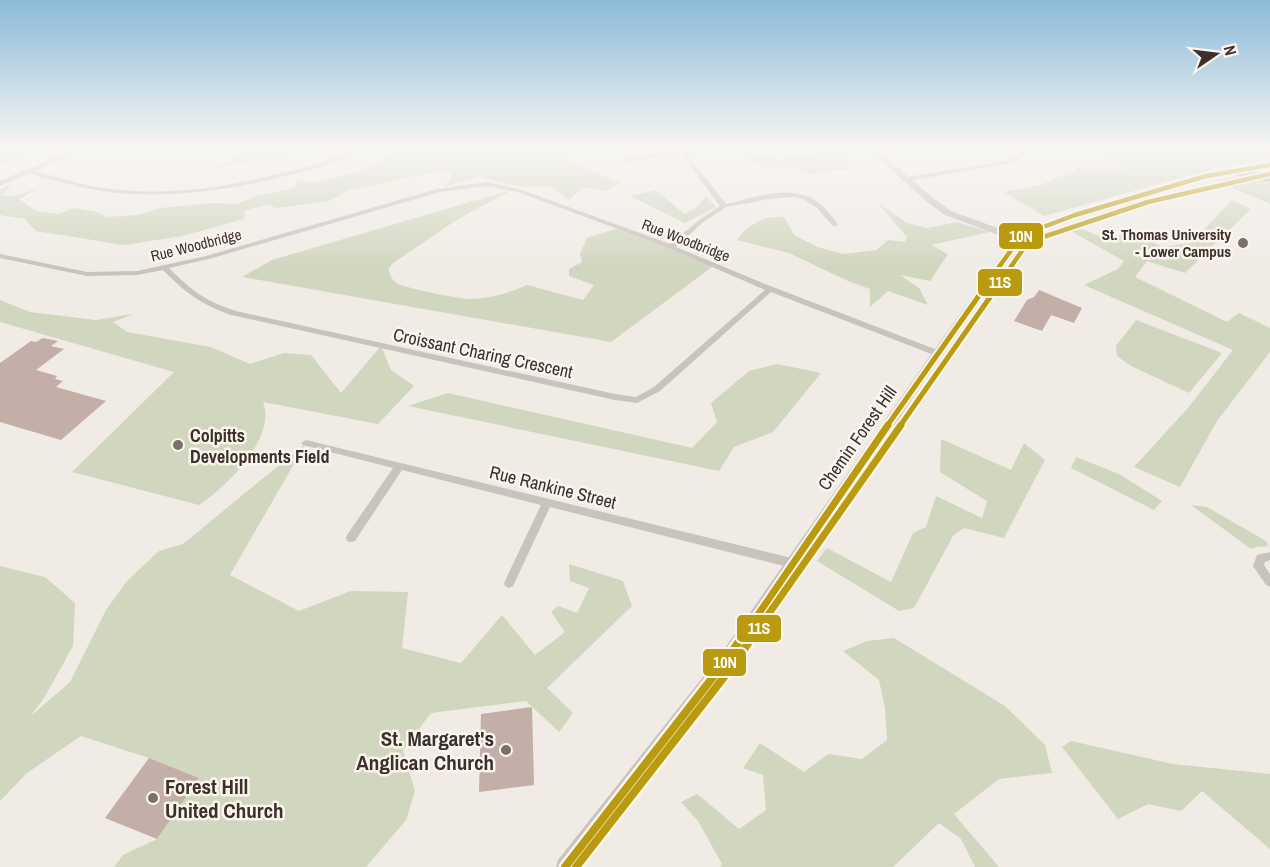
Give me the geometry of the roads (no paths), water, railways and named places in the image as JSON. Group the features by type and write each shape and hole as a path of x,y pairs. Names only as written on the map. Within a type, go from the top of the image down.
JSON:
{"street":[{"path":"87,187 135,192 181,192 212,187"},
{"name":"Rue Woodbridge","path":"0,256 87,274 109,275 165,268 455,187"},
{"name":"Rue Woodbridge","path":"509,187 671,247 770,289 937,353"},
{"path":"710,187 724,206"},
{"path":"916,187 948,213 1010,236 1022,236 1076,215 1172,187"},
{"path":"671,247 700,222 724,206 785,195 801,196 814,202 835,225"},
{"name":"Chemin Forest Hill","path":"566,867 724,663 937,353 1022,236"},
{"name":"Croissant Charing Crescent","path":"165,268 189,293 205,304 234,313 604,395 637,400 657,389 770,289"},
{"name":"Rue Rankine Street","path":"306,443 792,563"},
{"path":"351,538 399,467"},
{"path":"509,584 548,502"},
{"path":"1270,556 1261,558 1258,566 1270,582"}],"place":[{"name":"St. Thomas University - Lower Campus","path":"1243,243"},
{"name":"Colpitts Developments Field","path":"178,445"},
{"name":"St. Margaret's Anglican Church","path":"506,750"},
{"name":"Forest Hill United Church","path":"153,798"}]}
